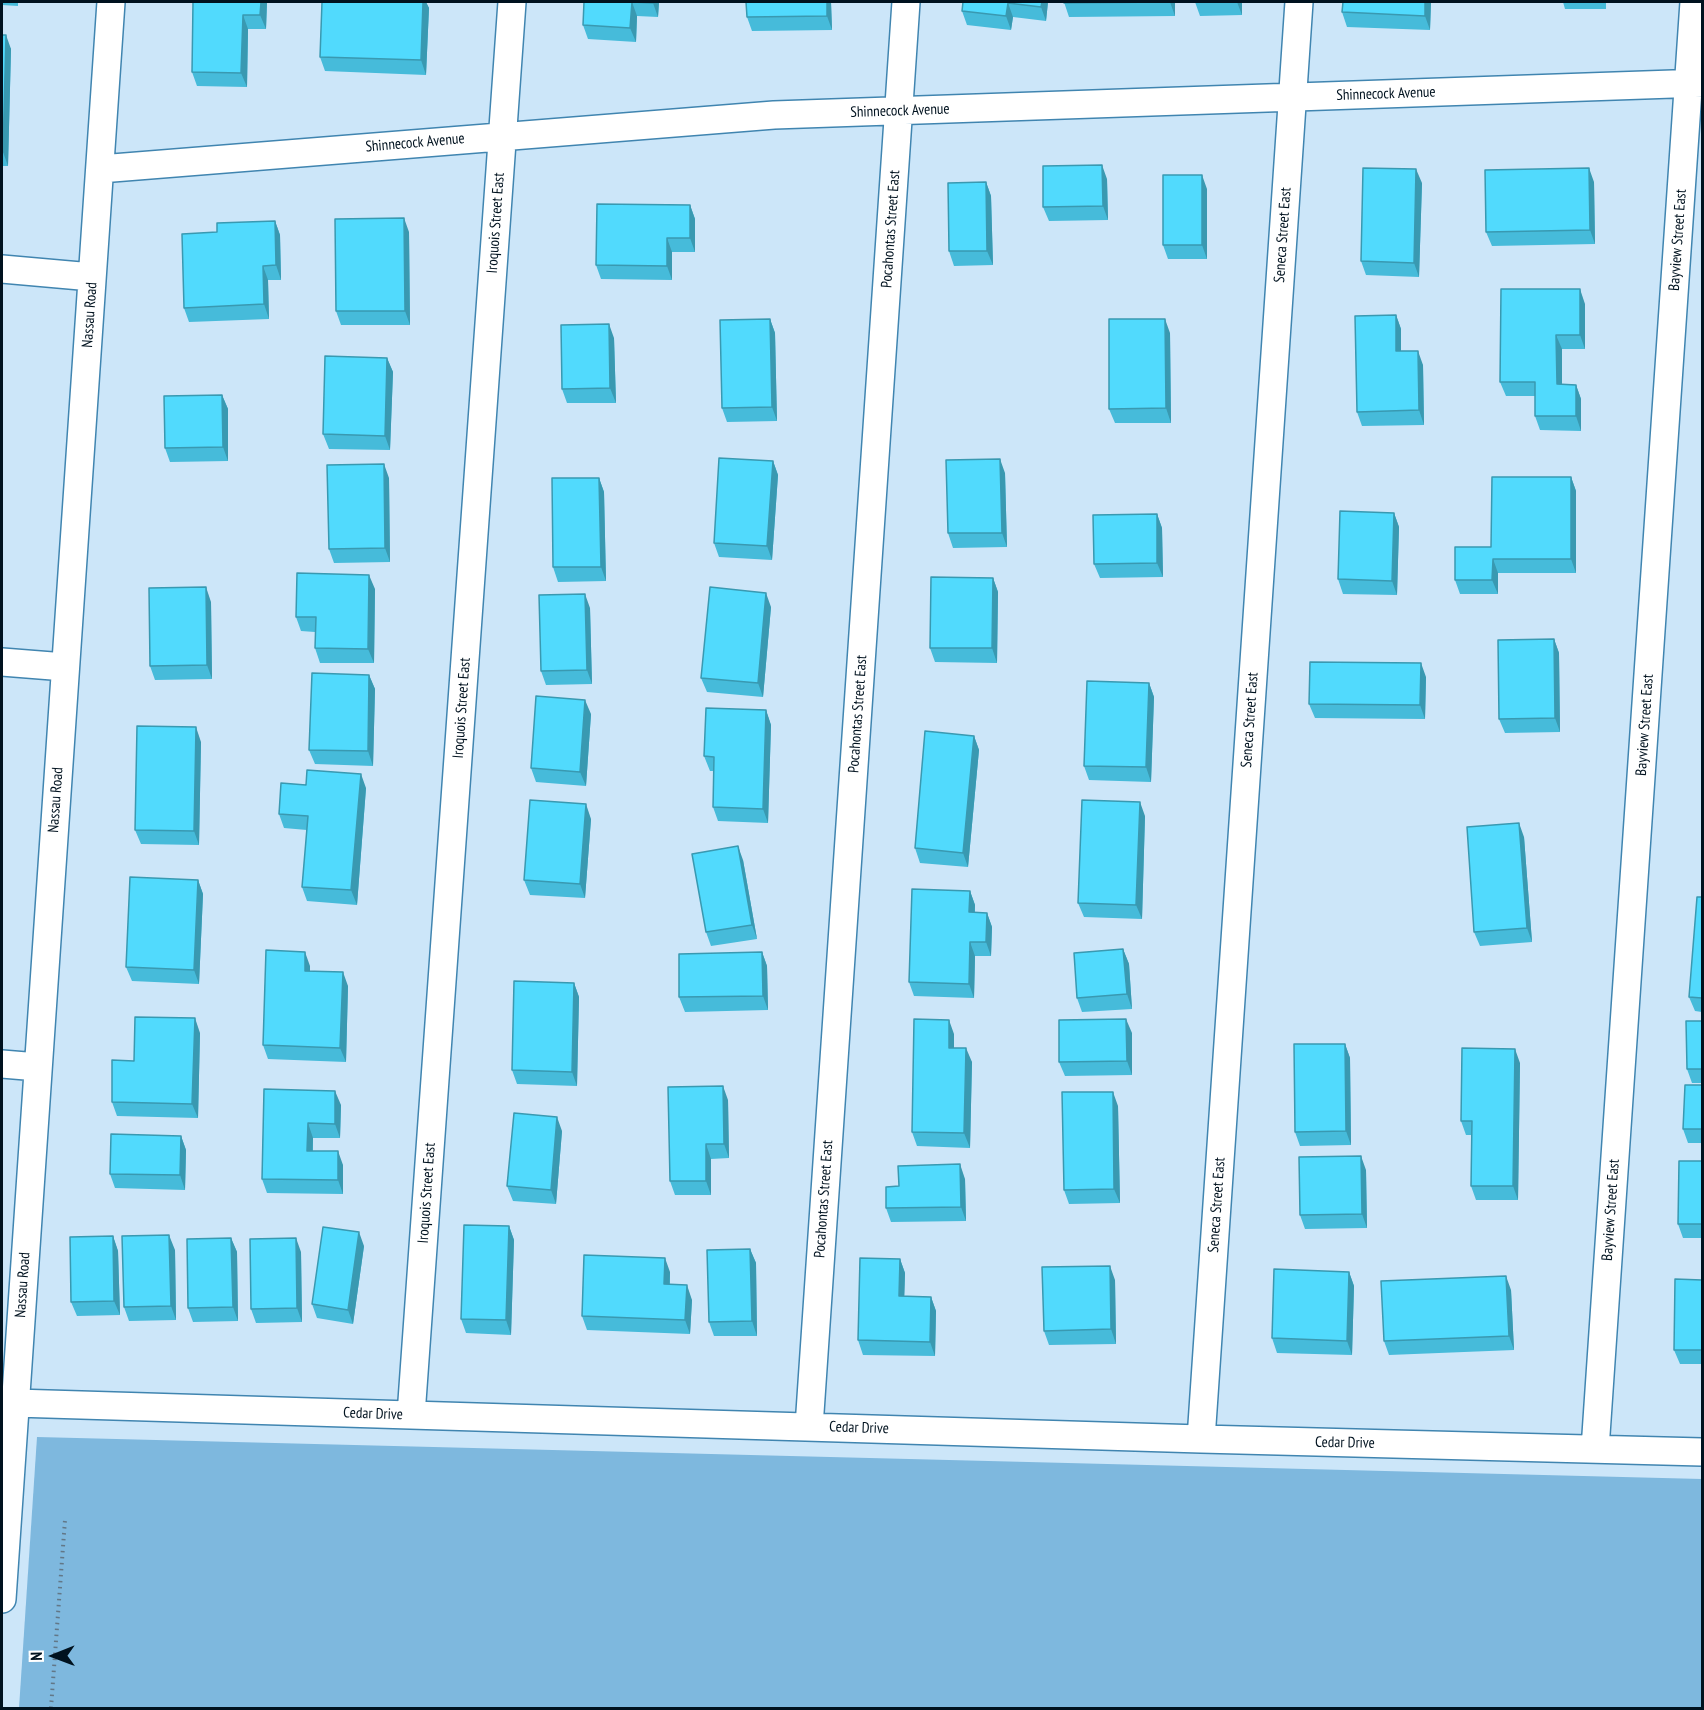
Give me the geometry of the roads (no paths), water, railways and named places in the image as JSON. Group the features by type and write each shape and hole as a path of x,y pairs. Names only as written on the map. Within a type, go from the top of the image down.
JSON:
{"street":[{"name":"Nassau Road","path":"2,1599 6,1469 15,1403 111,2"},
{"name":"Iroquois Street East","path":"411,1415 512,2"},
{"name":"Pocahontas Street East","path":"809,1427 906,2"},
{"name":"Seneca Street East","path":"1200,1439 1299,2"},
{"name":"Bayview Street East","path":"1595,1449 1696,83 1694,2"},
{"name":"Shinnecock Avenue","path":"100,169 774,115 1696,83"},
{"path":"2,269 92,277"},
{"path":"2,662 65,668"},
{"path":"2,1065 38,1067"},
{"name":"Cedar Drive","path":"15,1403 1702,1452"}]}
